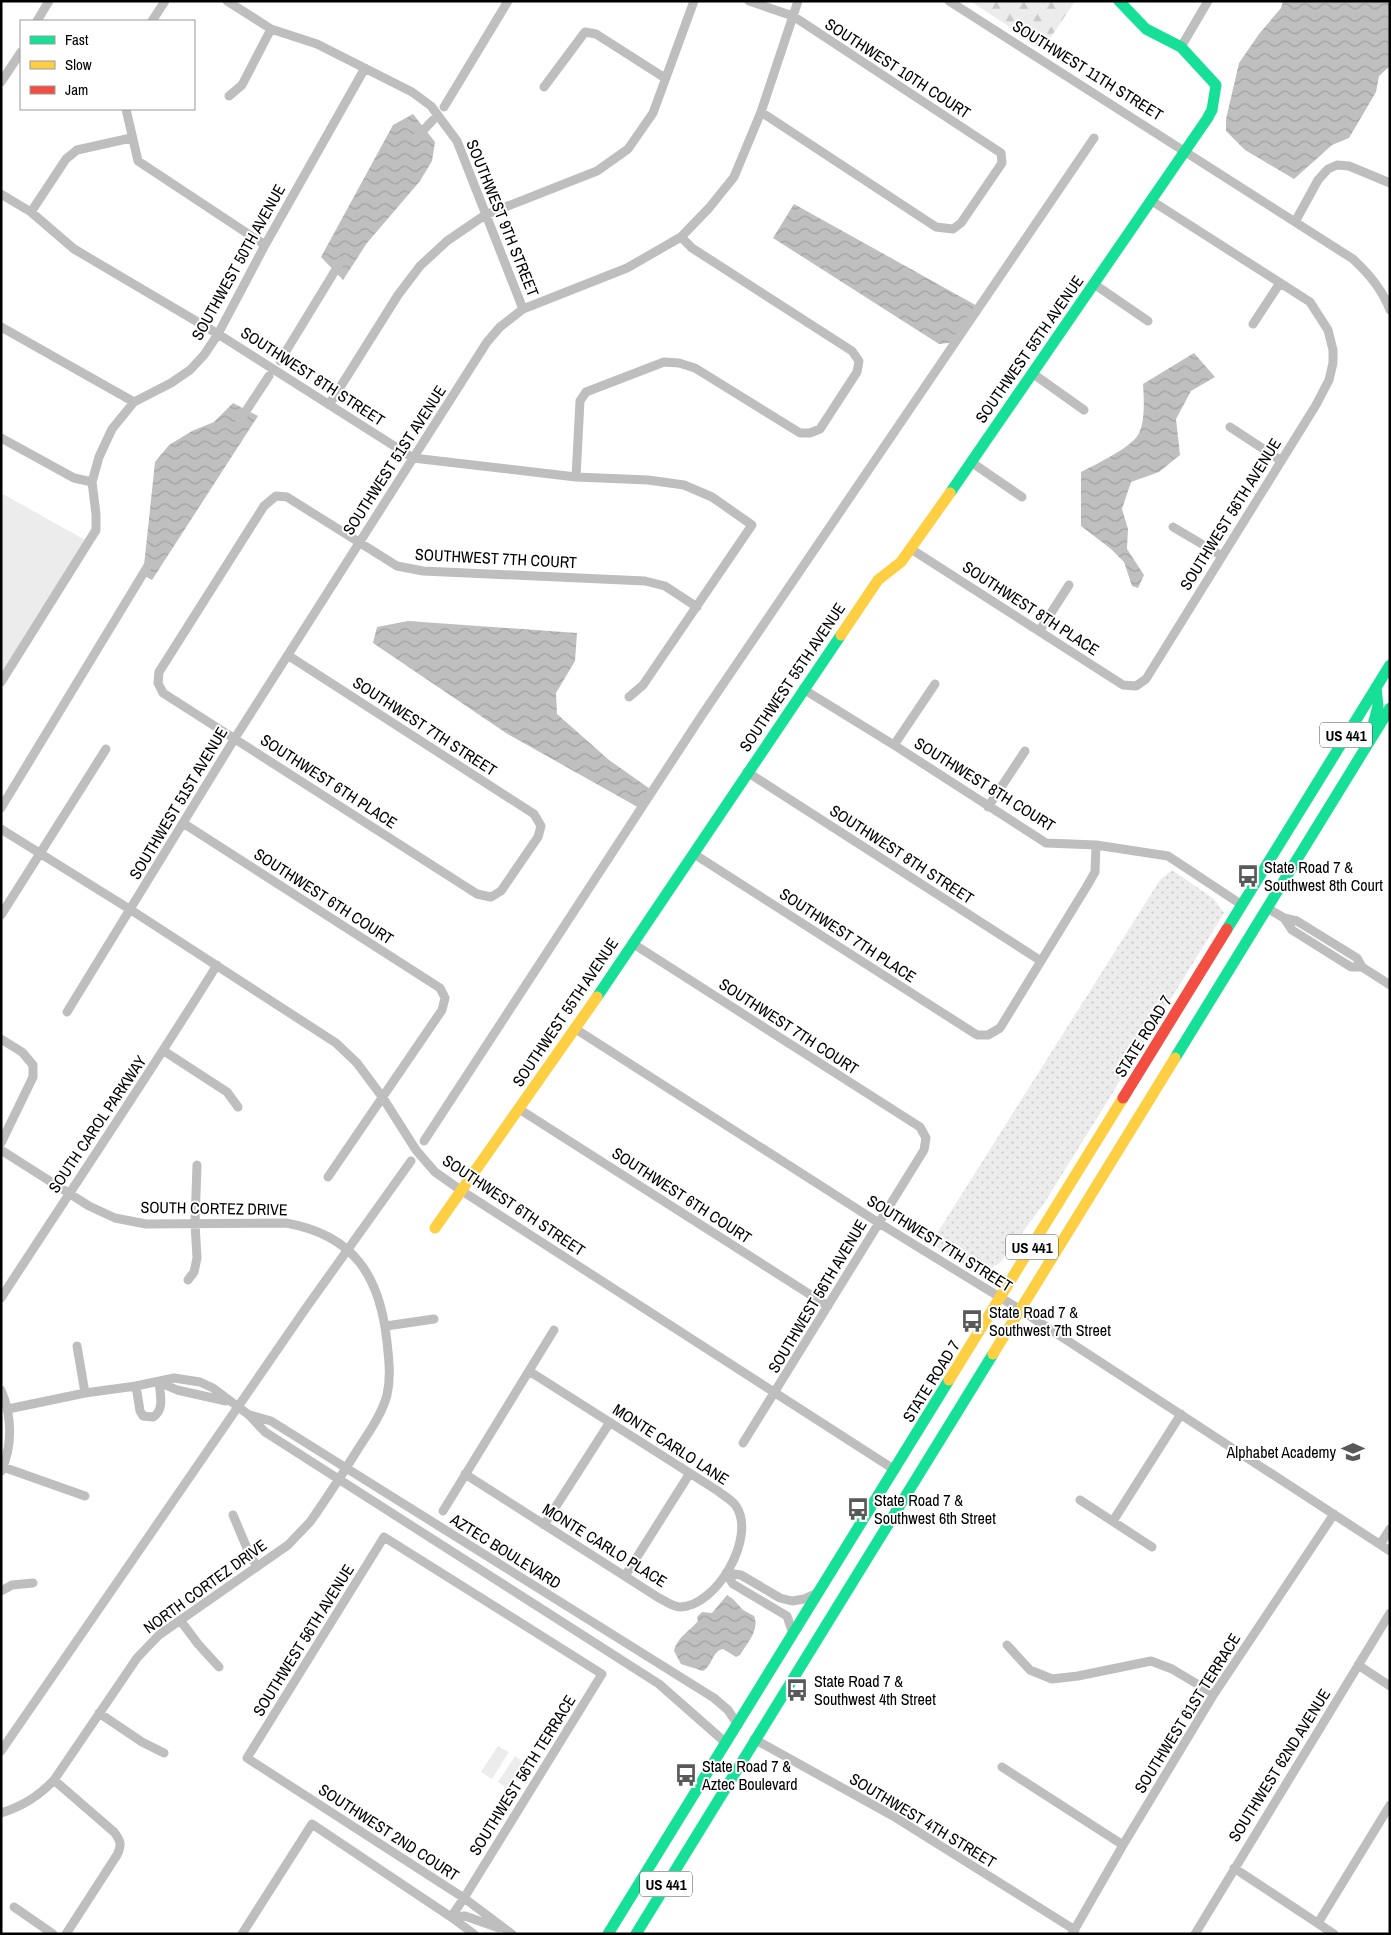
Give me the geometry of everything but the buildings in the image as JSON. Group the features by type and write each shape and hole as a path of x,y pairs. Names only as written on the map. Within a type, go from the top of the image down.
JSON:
{"main road":[{"path":"1119,1 1146,29 1181,47 1216,85 1212,110 1185,151"},
{"name":"SOUTHWEST 55TH AVENUE","path":"435,1228 694,854 747,772 878,580 901,562 911,549 1185,151"},
{"name":"STATE ROAD 7","path":"608,1934 1390,665"},
{"path":"1364,749 1379,710 1379,696 1376,687"},
{"name":"US 441","path":"636,1934 732,1775 752,1730 894,1512 1390,708"},
{"path":"1264,872 1261,888 1266,908"},
{"path":"1239,952 1248,922 1242,905"},
{"path":"894,1512 900,1486 895,1470"},
{"path":"752,1730 755,1696"},
{"path":"732,1775 741,1745 738,1725"}],"street":[{"path":"38,20 49,1"},
{"path":"153,20 165,1"},
{"name":"SOUTHWEST 9TH STREET","path":"227,1 271,29 317,44 412,92 431,106 457,141 523,309"},
{"path":"329,405 398,295 420,266 447,241 485,215 597,171 628,148 653,113 664,78 694,1"},
{"name":"SOUTHWEST 10TH COURT","path":"749,1 793,16 1000,153 1002,163 961,223 953,230 936,227 761,112"},
{"name":"SOUTHWEST 51ST AVENUE","path":"67,1012 235,738 289,656 486,342 500,327 523,309 627,268 681,237 709,208 734,178 761,112 798,1"},
{"name":"SOUTHWEST 11TH STREET","path":"949,1 1353,259 1372,277 1386,298 1390,310"},
{"path":"1181,47 1208,1"},
{"path":"229,96 242,85 271,29"},
{"path":"544,86 585,32 596,34 664,78"},
{"path":"1,82 20,54"},
{"name":"SOUTHWEST 50TH AVENUE","path":"1,682 96,530 92,482 112,429 134,402 171,383 190,370 204,355 218,334 265,245 365,68"},
{"path":"126,110 131,138 138,161 265,245"},
{"path":"31,212 66,158 77,150 131,138"},
{"path":"1295,222 1318,180 1328,169 1337,165 1349,166 1388,180"},
{"name":"SOUTHWEST 8TH STREET","path":"1,194 31,212 74,249 218,334 413,458 576,477 648,480 684,485 712,497 752,526 697,607"},
{"path":"1152,201 1280,283 1253,324"},
{"path":"576,477 580,401 586,392 664,362 679,363 695,368 800,434 820,429 858,372 860,361 852,351 692,248 681,237"},
{"name":"SOUTHWEST 56TH AVENUE","path":"1136,686 1146,679 1280,460 1316,405 1329,380 1333,363 1333,350 1328,330 1310,302 1280,283"},
{"path":"1094,284 1148,321"},
{"path":"1,326 134,402"},
{"path":"1032,373 1084,410"},
{"path":"1230,427 1280,460"},
{"path":"1,438 74,478 92,482"},
{"path":"971,462 1022,497"},
{"name":"SOUTHWEST 7TH COURT","path":"158,683 159,672 164,663 264,506 276,496 287,498 398,566 424,571 645,581 665,586 697,607"},
{"path":"1173,527 1222,556"},
{"name":"SOUTHWEST 8TH PLACE","path":"911,549 1123,685 1136,686"},
{"path":"1040,630 1069,585"},
{"path":"629,697 643,685 697,607"},
{"name":"SOUTHWEST 7TH STREET","path":"289,656 534,814 541,826 538,837 501,891 490,897"},
{"name":"SOUTHWEST 6TH PLACE","path":"158,683 163,693 477,894 490,897"},
{"path":"894,745 935,684"},
{"name":"SOUTHWEST 8TH COURT","path":"803,689 1046,843 1096,845 1168,856 1242,905"},
{"path":"1,915 106,749"},
{"path":"988,807 1025,751"},
{"name":"SOUTHWEST 8TH STREET","path":"747,772 1041,961"},
{"name":"SOUTHWEST 6TH COURT","path":"183,823 440,988 445,998 442,1010 383,1098"},
{"name":"SOUTHWEST 6TH STREET","path":"1,829 131,910 336,1043 357,1063 383,1098 416,1150 435,1172 895,1470"},
{"path":"1041,961 1094,872 1096,845"},
{"name":"SOUTHWEST 7TH PLACE","path":"694,854 977,1035 988,1035 1000,1028 1041,961"},
{"path":"1266,908 1284,918 1292,930 1351,968 1362,967 1390,985"},
{"name":"SOUTHWEST 7TH COURT","path":"632,943 920,1127 926,1138"},
{"name":"SOUTH CAROL PARKWAY","path":"1,1298 164,1051 217,965"},
{"name":"SOUTHWEST 7TH STREET","path":"574,1028 879,1223 1019,1309 1381,1543 1390,1551"},
{"path":"1,1039 22,1052 34,1065 33,1077 1,1143"},
{"path":"164,1051 227,1092 238,1107"},
{"path":"328,1177 383,1098"},
{"name":"SOUTHWEST 6TH COURT","path":"519,1108 828,1306"},
{"name":"SOUTHWEST 56TH AVENUE","path":"743,1443 924,1150 926,1138"},
{"name":"SOUTH CORTEZ DRIVE","path":"1,1150 100,1212 122,1220 146,1224 286,1223 317,1231 341,1245 358,1260 368,1272 375,1286 386,1326 390,1370 387,1395 373,1426 346,1468"},
{"path":"188,1280 194,1272 197,1258 195,1223 196,1165"},
{"path":"386,1326 434,1319"},
{"path":"442,1511 554,1330"},
{"path":"77,1346 85,1392"},
{"name":"MONTE CARLO LANE","path":"529,1370 718,1491 736,1506 741,1532 735,1559 726,1573"},
{"name":"AZTEC BOULEVARD","path":"8,1409 85,1392 136,1386 174,1378 200,1382 212,1388 249,1415 265,1432 659,1684 726,1744"},
{"path":"136,1386 140,1411 143,1416 153,1417 158,1415 161,1409 159,1382"},
{"path":"1,1390 8,1409 9,1439 2,1469 85,1496"},
{"path":"1112,1521 1181,1414"},
{"name":"AZTEC BOULEVARD","path":"249,1415 271,1421 714,1698 728,1710 738,1725"},
{"path":"544,1524 610,1422"},
{"name":"NORTH CORTEZ DRIVE","path":"1,1813 35,1796 54,1780 99,1713 148,1646 180,1620 300,1535 346,1468"},
{"path":"625,1576 690,1473"},
{"name":"MONTE CARLO PLACE","path":"465,1474 676,1607 700,1601 719,1584 726,1573"},
{"path":"1080,1500 1152,1547"},
{"path":"397,1516 404,1504"},
{"name":"SOUTHWEST 61ST TERRACE","path":"1073,1932 1214,1694 1334,1514"},
{"path":"233,1515 257,1567"},
{"path":"1381,1543 1390,1529"},
{"name":"SOUTHWEST 56TH AVENUE","path":"247,1758 384,1537 602,1674"},
{"path":"726,1573 741,1575 780,1598 792,1601 804,1599 820,1592"},
{"path":"726,1573 733,1584 787,1616 793,1634"},
{"path":"1,1591 12,1585 33,1583"},
{"name":"SOUTHWEST 62ND AVENUE","path":"1194,1934 1390,1613"},
{"path":"180,1620 219,1667"},
{"path":"1007,1645 1030,1670 1052,1679 1078,1676 1151,1661 1172,1669 1214,1694"},
{"path":"1358,1665 1390,1686"},
{"name":"SOUTHWEST 56TH TERRACE","path":"451,1917 602,1674"},
{"path":"99,1713 142,1742 164,1753"},
{"name":"SOUTHWEST 4TH STREET","path":"752,1730 893,1816 1073,1932"},
{"name":"SOUTHWEST 2ND COURT","path":"247,1758 464,1898 512,1934"},
{"path":"1002,1767 1123,1845"},
{"path":"54,1780 114,1832 121,1846 66,1934"},
{"path":"1318,1923 1390,1805"},
{"name":"SOUTHWEST 2ND COURT","path":"242,1934 312,1824 474,1934"},
{"path":"1234,1868 1334,1934"},
{"path":"14,1906 53,1934"},
{"name":"SOUTHWEST 2ND COURT","path":"451,1917 465,1916 512,1934"},
{"path":"487,1934 492,1926"}],"green space":[{"path":"970,1 1075,1 1043,49"},
{"path":"1,493 87,541 1,678"},
{"path":"1172,870 1214,899 1224,913 1045,1202 1000,1263 981,1274 931,1243 1160,880"},
{"path":"498,1746 509,1752 492,1779 481,1772"},
{"path":"515,1756 527,1764 510,1790 498,1782"}],"water":[{"path":"1283,1 1390,1 1390,66 1379,76 1376,92 1349,138 1332,145 1294,179 1245,150 1226,131 1226,119 1239,63 1259,34 1281,8"},
{"path":"413,114 435,142 432,161 420,181 367,243 343,280 321,257 393,125"},
{"path":"794,204 979,307 956,342 939,344 773,238"},
{"path":"1194,353 1215,377 1191,391 1176,419 1180,455 1159,472 1131,482 1122,509 1128,529 1127,549 1144,575 1138,588 1132,586 1124,562 1111,549 1081,526 1081,472 1117,453 1135,439 1139,434 1143,421 1143,384"},
{"path":"233,403 258,416 152,580 143,575 155,462 169,445 192,431 214,422"},
{"path":"408,621 577,633 575,661 556,693 557,714 609,760 653,791 641,809 506,733 373,643 377,627"},
{"path":"727,1595 743,1610 754,1616 754,1631 740,1655 736,1657 723,1649 719,1650 703,1671 681,1664 674,1651 678,1642 698,1621 697,1617 702,1612 712,1613"}],"waterway":[{"path":"444,107 508,1"},
{"path":"417,137 433,120"},
{"path":"424,1141 702,715 1094,138"},
{"path":"280,361 341,261"},
{"path":"240,420 269,376"},
{"path":"1,808 149,564"},
{"path":"1,1751 306,1308 411,1161"}],"traffic: fast":[{"path":"950,493 1212,110 1216,85 1181,47 1146,29 1119,1"},
{"path":"597,997 841,635"},
{"path":"1227,929 1390,665"},
{"path":"1373,725 1378,706 1376,687"},
{"path":"1175,1058 1390,708"},
{"path":"636,1934 993,1354"},
{"path":"608,1934 949,1380"}],"traffic: slow":[{"path":"841,635 878,580 901,562 950,493"},
{"path":"435,1228 597,997"},
{"path":"993,1354 1175,1058"},
{"path":"949,1380 1123,1098"}],"traffic: jam":[{"path":"1123,1098 1227,929"}],"place":[{"name":"State Road 7 & Southwest 8th Court","path":"1248,876"},
{"name":"State Road 7 & Southwest 7th Street","path":"972,1321"},
{"name":"Alphabet Academy","path":"1353,1452"},
{"name":"State Road 7 & Southwest 6th Street","path":"858,1509"},
{"name":"State Road 7 & Southwest 4th Street","path":"797,1690"},
{"name":"State Road 7 & Aztec Boulevard","path":"686,1775"}]}
